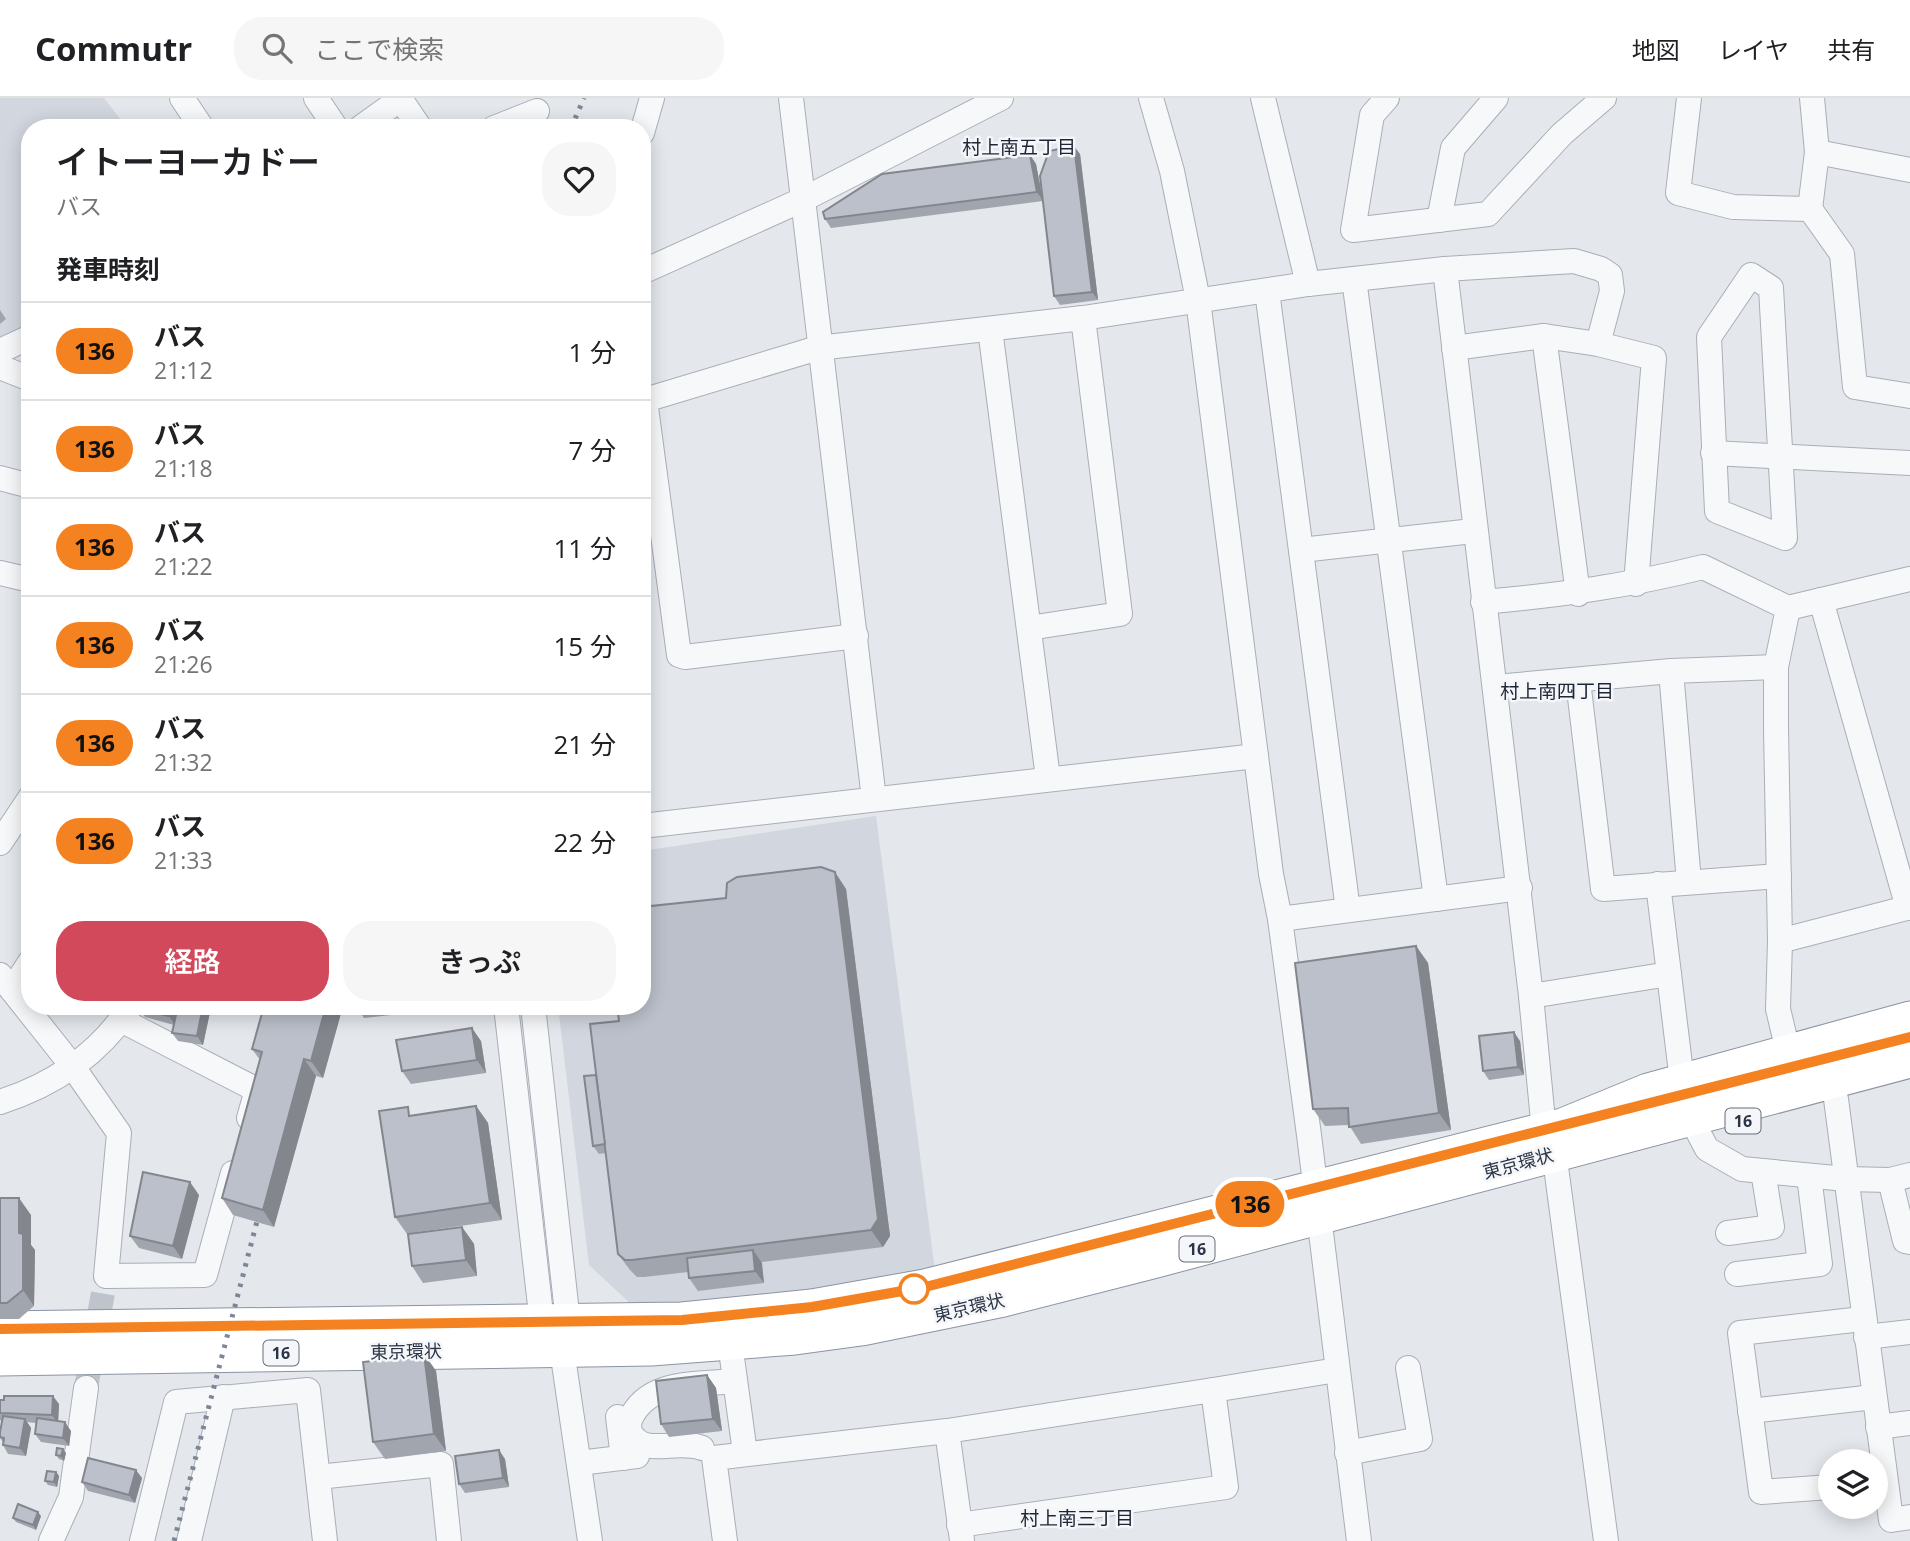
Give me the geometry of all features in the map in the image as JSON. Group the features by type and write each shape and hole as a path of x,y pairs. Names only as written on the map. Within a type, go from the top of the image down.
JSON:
{"highway":[{"name":"16","path":"1559,1139 1648,1091 1910,1019"},
{"name":"東京環状","path":"0,1329 558,1332 733,1366 861,1328 930,1316 1317,1202 1559,1139 1910,1037"},
{"name":"東京環状","path":"1559,1139 1910,1059"},
{"name":"16","path":"1559,1139 1653,1143 1910,1079"},
{"name":"東京環状","path":"0,1358 558,1332 812,1307 897,1293 1317,1202"}],"street":[{"path":"182,98 196,119"},
{"path":"317,98 330,119"},
{"path":"646,119 652,98"},
{"path":"791,98 818,348 856,636 874,799"},
{"path":"651,268 804,199 1001,98"},
{"path":"1151,98 1172,171 1198,300 1359,1541"},
{"path":"1263,98 1308,284"},
{"path":"1387,98 1372,115 1353,230 1488,214 1562,134 1604,98"},
{"path":"1439,220 1453,148 1496,98"},
{"path":"1689,98 1678,193 1733,207 1810,209"},
{"path":"1812,98 1817,152 1810,209 1842,254 1855,387 1910,396"},
{"path":"373,119 402,99 414,119"},
{"path":"517,119 537,111"},
{"path":"1817,152 1910,170"},
{"path":"651,398 818,348 1083,318 1308,284 1445,269 1574,261 1601,269 1610,275 1612,291 1598,344"},
{"path":"1445,269 1531,996 1559,1139 1606,1541"},
{"path":"1751,275 1771,288 1785,538 1717,511 1713,453 1709,337 1751,275"},
{"path":"1354,279 1436,898"},
{"path":"1267,291 1348,910"},
{"path":"1029,628 1120,614 1083,318"},
{"path":"990,329 1048,778"},
{"path":"1454,348 1545,336 1598,344 1654,358 1636,584"},
{"path":"1545,336 1578,594"},
{"path":"0,351 21,341"},
{"path":"0,367 21,375"},
{"path":"651,448 679,655 685,657 856,636"},
{"path":"1713,453 1910,463"},
{"path":"0,478 21,484"},
{"path":"1301,550 1474,531"},
{"path":"1483,602 1578,594 1636,584 1703,567 1788,608 1910,579"},
{"path":"0,573 21,578"},
{"path":"1780,941 1909,907 1821,600"},
{"path":"1788,608 1776,667 1780,941 1778,1009 1788,1051"},
{"path":"1494,688 1671,671 1776,667"},
{"path":"1671,671 1689,882"},
{"path":"1577,681 1603,889 1779,876"},
{"path":"651,826 1256,756"},
{"path":"0,843 21,812"},
{"path":"1658,884 1682,1081"},
{"path":"1280,919 1520,888"},
{"path":"21,970 6,982 21,1001"},
{"path":"1531,996 1668,974"},
{"path":"32,1015 119,1133 106,1276 205,1275 257,1090 129,1015"},
{"path":"0,1102 48,1083 73,1068 124,1015"},
{"path":"507,1015 590,1541"},
{"path":"534,1015 558,1332"},
{"path":"1836,1099 1879,1449"},
{"path":"1698,1132 1707,1149 1742,1169 1846,1179 1900,1178 1905,1241 1910,1242"},
{"path":"1728,1233 1772,1227 1763,1171"},
{"path":"1737,1274 1820,1264 1809,1176"},
{"path":"1818,1488 1761,1492 1740,1333 1864,1329 1910,1332"},
{"path":"702,1448 688,1443 657,1446 641,1444 632,1436 628,1425 641,1403 664,1388 733,1366"},
{"path":"733,1366 744,1448"},
{"path":"623,1458 618,1416 637,1394 666,1379 733,1366"},
{"path":"1347,1453 1420,1439 1408,1368"},
{"path":"579,1464 702,1448 744,1448 947,1431 1337,1370"},
{"path":"51,1541 71,1497 86,1388"},
{"path":"142,1541 176,1402 308,1390 325,1541"},
{"path":"947,1431 960,1533 1226,1487 1213,1390"},
{"path":"189,1541 223,1397"},
{"path":"1750,1411 1874,1397"},
{"path":"1878,1427 1910,1423"},
{"path":"725,1541 714,1458 744,1448"},
{"path":"318,1477 440,1464 449,1541"},
{"path":"1888,1509 1891,1520 1910,1517"}],"shaded area":[{"path":"0,98 104,98 120,119 21,119 21,328 0,339"},
{"path":"876,816 935,1271 785,1295 633,1306 589,1265 559,1015 651,1015 651,850"}],"building":[{"path":"1074,146 1092,292 1054,296 1040,176 1049,151"},
{"path":"1030,155 1037,192 825,219 823,212 882,174"},
{"path":"821,867 835,872 878,1219 871,1230 625,1260 618,1254 590,1024 619,1021 618,1015 651,1015 651,906 726,898 727,883 737,877"},
{"path":"1416,946 1439,1113 1349,1127 1348,1108 1313,1109 1295,963"},
{"path":"176,1015 201,1015 197,1036 172,1033"},
{"path":"261,1015 324,1015 311,1061 304,1059 263,1210 222,1198 262,1052 252,1049"},
{"path":"472,1028 477,1060 402,1071 396,1040"},
{"path":"1514,1032 1518,1067 1483,1071 1479,1036"},
{"path":"596,1075 605,1144 593,1146 584,1076"},
{"path":"476,1106 490,1203 395,1217 379,1111 408,1107 409,1116"},
{"path":"143,1172 190,1182 173,1246 130,1236"},
{"path":"0,1198 19,1198 19,1233 23,1234 23,1290 7,1303 0,1303"},
{"path":"462,1227 466,1260 412,1266 408,1234"},
{"path":"753,1250 755,1271 689,1278 687,1258"},
{"path":"424,1354 434,1434 373,1442 363,1362"},
{"path":"707,1375 713,1419 661,1424 656,1381"},
{"path":"4,1396 53,1396 52,1415 0,1413 0,1400 4,1400"},
{"path":"3,1416 25,1419 20,1448 3,1445 4,1438 0,1437 0,1432"},
{"path":"37,1418 65,1422 63,1438 35,1434"},
{"path":"57,1448 63,1449 61,1456 56,1455"},
{"path":"499,1450 503,1478 459,1484 455,1456"},
{"path":"88,1458 136,1470 129,1495 82,1482"},
{"path":"47,1471 56,1472 54,1482 45,1481"},
{"path":"18,1504 38,1512 33,1525 13,1518"}],"tunnel":[{"path":"86,1388 106,1276"}],"railway":[{"path":"575,119 584,98"},
{"path":"174,1541 262,1202"}],"bus line":[{"name":"136","path":"0,1329 682,1320 812,1307 925,1287 1910,1037"}],"district":[{"name":"村上南五丁目","path":"1019,147"},
{"name":"村上南四丁目","path":"1557,691"},
{"name":"村上南三丁目","path":"1077,1518"}]}
